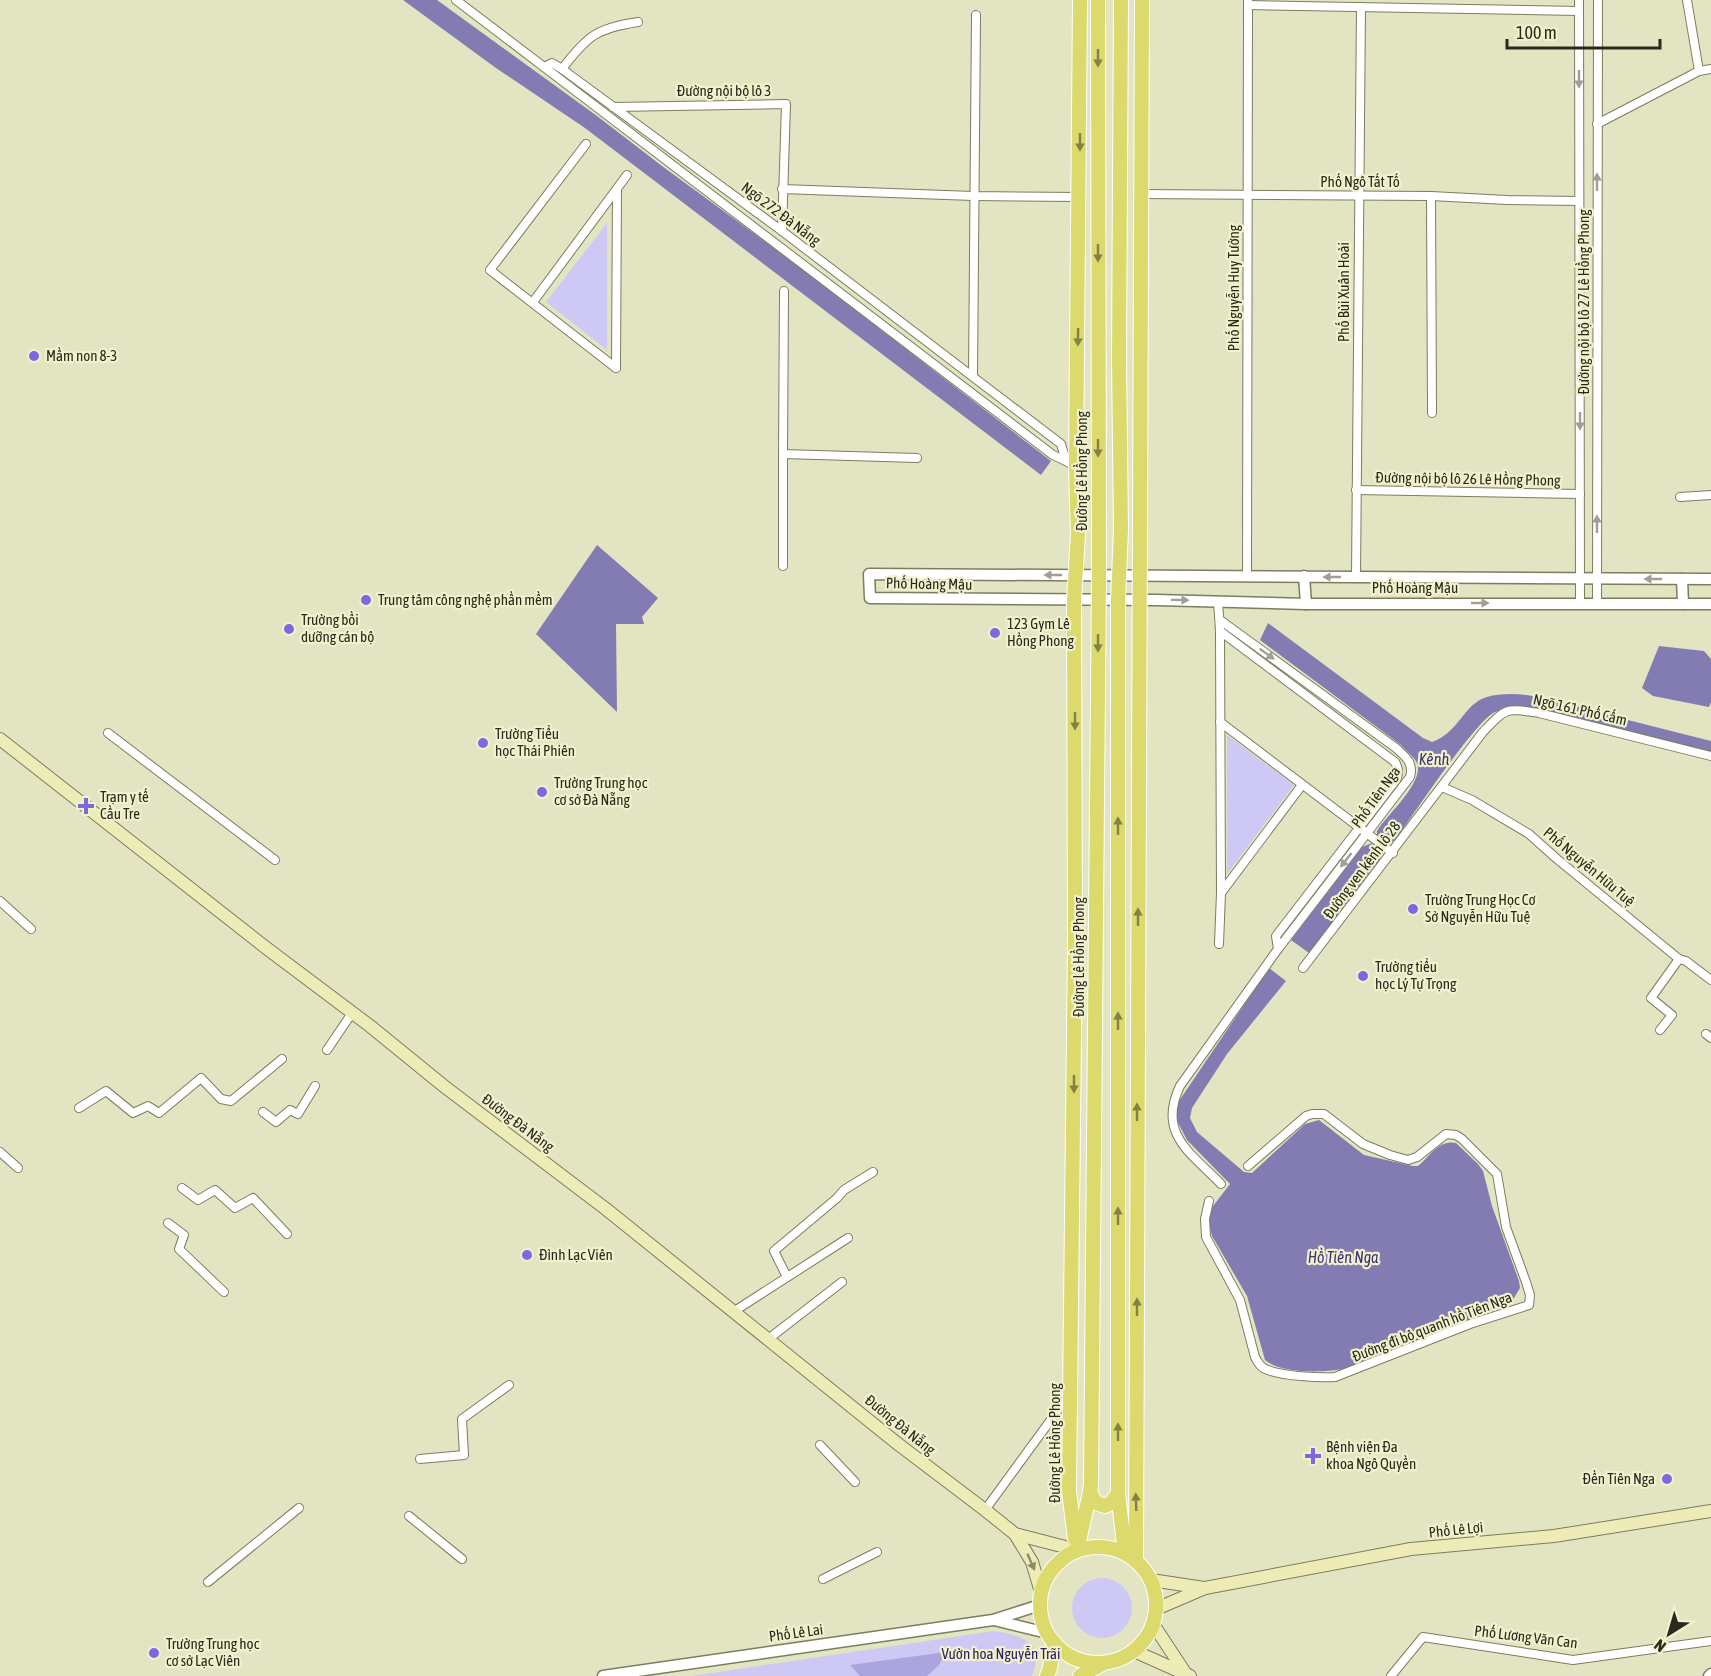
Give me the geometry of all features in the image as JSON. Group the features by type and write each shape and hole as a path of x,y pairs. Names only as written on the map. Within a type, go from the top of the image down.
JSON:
{"main road":[{"name":"Đường Lê Hồng Phong","path":"1077,1550 1069,1491 1075,942 1074,600 1078,535 1071,464 1080,197 1080,0"},
{"name":"Đường Lê Hồng Phong","path":"1077,1550 1090,1492 1099,575 1098,0"},
{"path":"1121,0 1118,1493 1130,1557"},
{"path":"1130,1557 1137,1245 1142,0"},
{"name":"Đường Đà Nẵng","path":"0,739 445,1087 606,1209 767,1340 1016,1534 1032,1562 1040,1598"},
{"path":"1075,942 1095,942"},
{"path":"1118,1246 1137,1245"},
{"path":"1073,1246 1093,1247"},
{"path":"1090,1492 1096,1503 1105,1506 1111,1503 1118,1493"},
{"name":"Phố Lê Lợi","path":"1156,1609 1205,1588 1411,1549 1554,1536 1711,1511"},
{"name":"Đường Đà Nẵng","path":"1016,1534 1077,1550"},
{"path":"1101,1546 1130,1557 1151,1580 1155,1594 1156,1609 1153,1624 1145,1639 1134,1651 1120,1659 1104,1662 1090,1662 1064,1652 1050,1637 1042,1619 1040,1598 1048,1574 1060,1560 1077,1550 1101,1546"},
{"name":"Phố Lê Lợi","path":"1151,1580 1205,1588"},
{"path":"1153,1624 1188,1675"},
{"path":"1047,1676 1050,1668 1050,1637"},
{"path":"1134,1651 1188,1675"},
{"path":"1080,1676 1104,1662"}],"street":[{"path":"456,0 1053,455 1071,464"},
{"path":"1579,0 1580,603"},
{"name":"Đường nội bộ lô 27 Lê Hồng Phong","path":"1597,603 1598,0"},
{"path":"1687,0 1699,70"},
{"path":"1248,2 1360,7 1579,11"},
{"name":"Phố Nguyễn Huy Tưởng","path":"1247,576 1248,2"},
{"name":"Phố Bùi Xuân Hoài","path":"1356,577 1360,7"},
{"path":"973,376 976,15"},
{"path":"562,69 581,44 610,26 638,22"},
{"name":"Ngõ 272 Đà Nẵng","path":"544,67 552,63 562,69 782,231 1061,444 1071,464"},
{"path":"1597,124 1699,70 1711,69"},
{"name":"Đường nội bộ lô 3","path":"614,107 786,104 782,231"},
{"path":"586,144 490,270 616,368 617,190"},
{"path":"533,302 627,175"},
{"path":"782,189 973,196 1080,197"},
{"name":"Phố Ngô Tất Tố","path":"1141,194 1431,196 1579,201"},
{"path":"1431,196 1432,413"},
{"path":"783,566 784,291"},
{"path":"783,454 917,458"},
{"name":"Đường nội bộ lô 26 Lê Hồng Phong","path":"1356,490 1580,494"},
{"path":"1680,497 1711,495"},
{"name":"Phố Hoàng Mậu","path":"1711,579 869,574 870,598 1306,604 1711,604"},
{"path":"1304,576 1306,604"},
{"path":"1682,579 1683,604"},
{"path":"1218,601 1220,620 1221,893 1219,944"},
{"name":"Phố Tiên Nga","path":"1220,620 1396,748 1409,761 1413,768 1410,777 1363,831"},
{"name":"Phố Tiên Nga","path":"1220,631 1395,762 1399,773 1363,831 1180,1086 1174,1099 1172,1124 1177,1136 1221,1184"},
{"name":"Ngõ 161 Phố Cấm","path":"1442,787 1483,732 1499,715 1511,708 1711,756"},
{"path":"1220,722 1392,853"},
{"path":"108,733 275,860"},
{"path":"1221,893 1302,785"},
{"name":"Đường ven kênh lô 28","path":"1303,968 1442,787"},
{"name":"Phố Nguyễn Hữu Tuệ","path":"1442,787 1472,800 1529,834 1679,959 1686,961 1711,980"},
{"path":"0,900 31,929"},
{"path":"1660,1030 1672,1015 1651,998 1679,959"},
{"path":"327,1050 352,1013"},
{"path":"79,1108 106,1090 133,1113 148,1106 159,1113 201,1078 221,1099 231,1101 282,1059"},
{"path":"263,1112 276,1122 290,1110 298,1114 315,1086"},
{"name":"Đường đi bộ quanh hồ Tiên Nga","path":"1209,1201 1205,1220 1206,1237 1240,1300 1254,1357 1259,1364 1271,1371 1335,1377 1470,1324 1529,1305 1530,1295 1506,1227 1497,1174 1456,1135 1446,1134 1417,1157 1408,1160 1363,1144 1324,1114 1312,1114 1248,1166"},
{"path":"0,1152 18,1168"},
{"path":"787,1277 774,1251 844,1190 873,1172"},
{"path":"182,1188 198,1200 215,1190 235,1208 253,1198 287,1234"},
{"path":"168,1222 184,1235 179,1250 224,1292"},
{"path":"733,1311 848,1238"},
{"path":"767,1340 843,1282"},
{"path":"420,1459 464,1455 462,1419 509,1385"},
{"path":"985,1510 1071,1392"},
{"path":"820,1445 855,1482"},
{"path":"208,1582 299,1508"},
{"path":"408,1516 462,1558"},
{"path":"823,1578 877,1552"},
{"name":"Phố Lê Lai","path":"603,1676 654,1673 993,1620 1040,1598"},
{"name":"Phố Lê Lai","path":"993,1620 1050,1637"},
{"name":"Phố Lương Văn Can","path":"1391,1676 1423,1637 1573,1660 1711,1641"}],"green space":[{"path":"607,223 607,350 546,302"},
{"path":"1227,735 1294,785 1227,874"},
{"path":"1096,1578 1108,1578 1119,1583 1127,1591 1132,1608 1130,1620 1119,1633 1108,1638 1096,1638 1085,1633 1077,1625 1072,1614 1072,1602 1077,1591 1085,1583"},
{"name":"Vườn hoa Nguyễn Trãi","path":"994,1631 1014,1635 1028,1642 1035,1655 1032,1676 691,1676"}],"shaded area":[{"path":"946,1652 939,1665 927,1676 860,1676 850,1665"}],"water":[{"path":"403,0 437,0 597,116 797,265 1051,461 1041,475 585,128 496,68"},
{"path":"597,545 658,598 642,617 644,624 616,624 617,712 536,634"},
{"name":"Kênh","path":"1268,623 1423,738 1432,742 1449,732 1479,701 1501,694 1515,694 1562,702 1711,741 1711,759 1522,713 1498,711 1486,719 1459,750 1395,840 1390,843 1385,842 1377,836 1377,831 1410,789 1418,771 1417,763 1401,745 1260,640"},
{"path":"1659,646 1704,651 1711,659 1709,707 1653,696 1642,688"},
{"path":"1372,843 1382,852 1380,861 1309,953 1291,940 1362,847"},
{"name":"Hồ Tiên Nga","path":"1269,968 1286,981 1227,1054 1192,1108 1190,1118 1197,1132 1244,1172 1252,1173 1305,1124 1319,1120 1364,1155 1413,1166 1418,1166 1439,1146 1450,1142 1456,1143 1483,1171 1492,1206 1519,1281 1520,1288 1511,1303 1347,1368 1328,1371 1293,1370 1272,1365 1265,1360 1247,1296 1212,1236 1209,1224 1210,1210 1230,1184 1187,1140 1175,1117 1179,1101"}],"place":[{"name":"Mầm non 8-3","path":"34,356"},
{"name":"Trung tâm công nghệ phần mềm","path":"366,600"},
{"name":"Trường bồi dưỡng cán bộ","path":"289,629"},
{"name":"123 Gym Lê Hồng Phong","path":"995,633"},
{"name":"Trường Tiểu học Thái Phiên","path":"483,743"},
{"name":"Trường Trung học cơ sở Đà Nẵng","path":"542,792"},
{"name":"Trạm y tế Cầu Tre","path":"86,806"},
{"name":"Trường Trung Học Cơ Sở Nguyễn Hữu Tuệ","path":"1413,909"},
{"name":"Trường tiểu học Lý Tự Trọng","path":"1363,976"},
{"name":"Đình Lạc Viên","path":"527,1255"},
{"name":"Bệnh viện Đa khoa Ngô Quyền","path":"1313,1456"},
{"name":"Đền Tiên Nga","path":"1667,1479"},
{"name":"Trường Trung học cơ sở Lạc Viên","path":"154,1653"}]}
